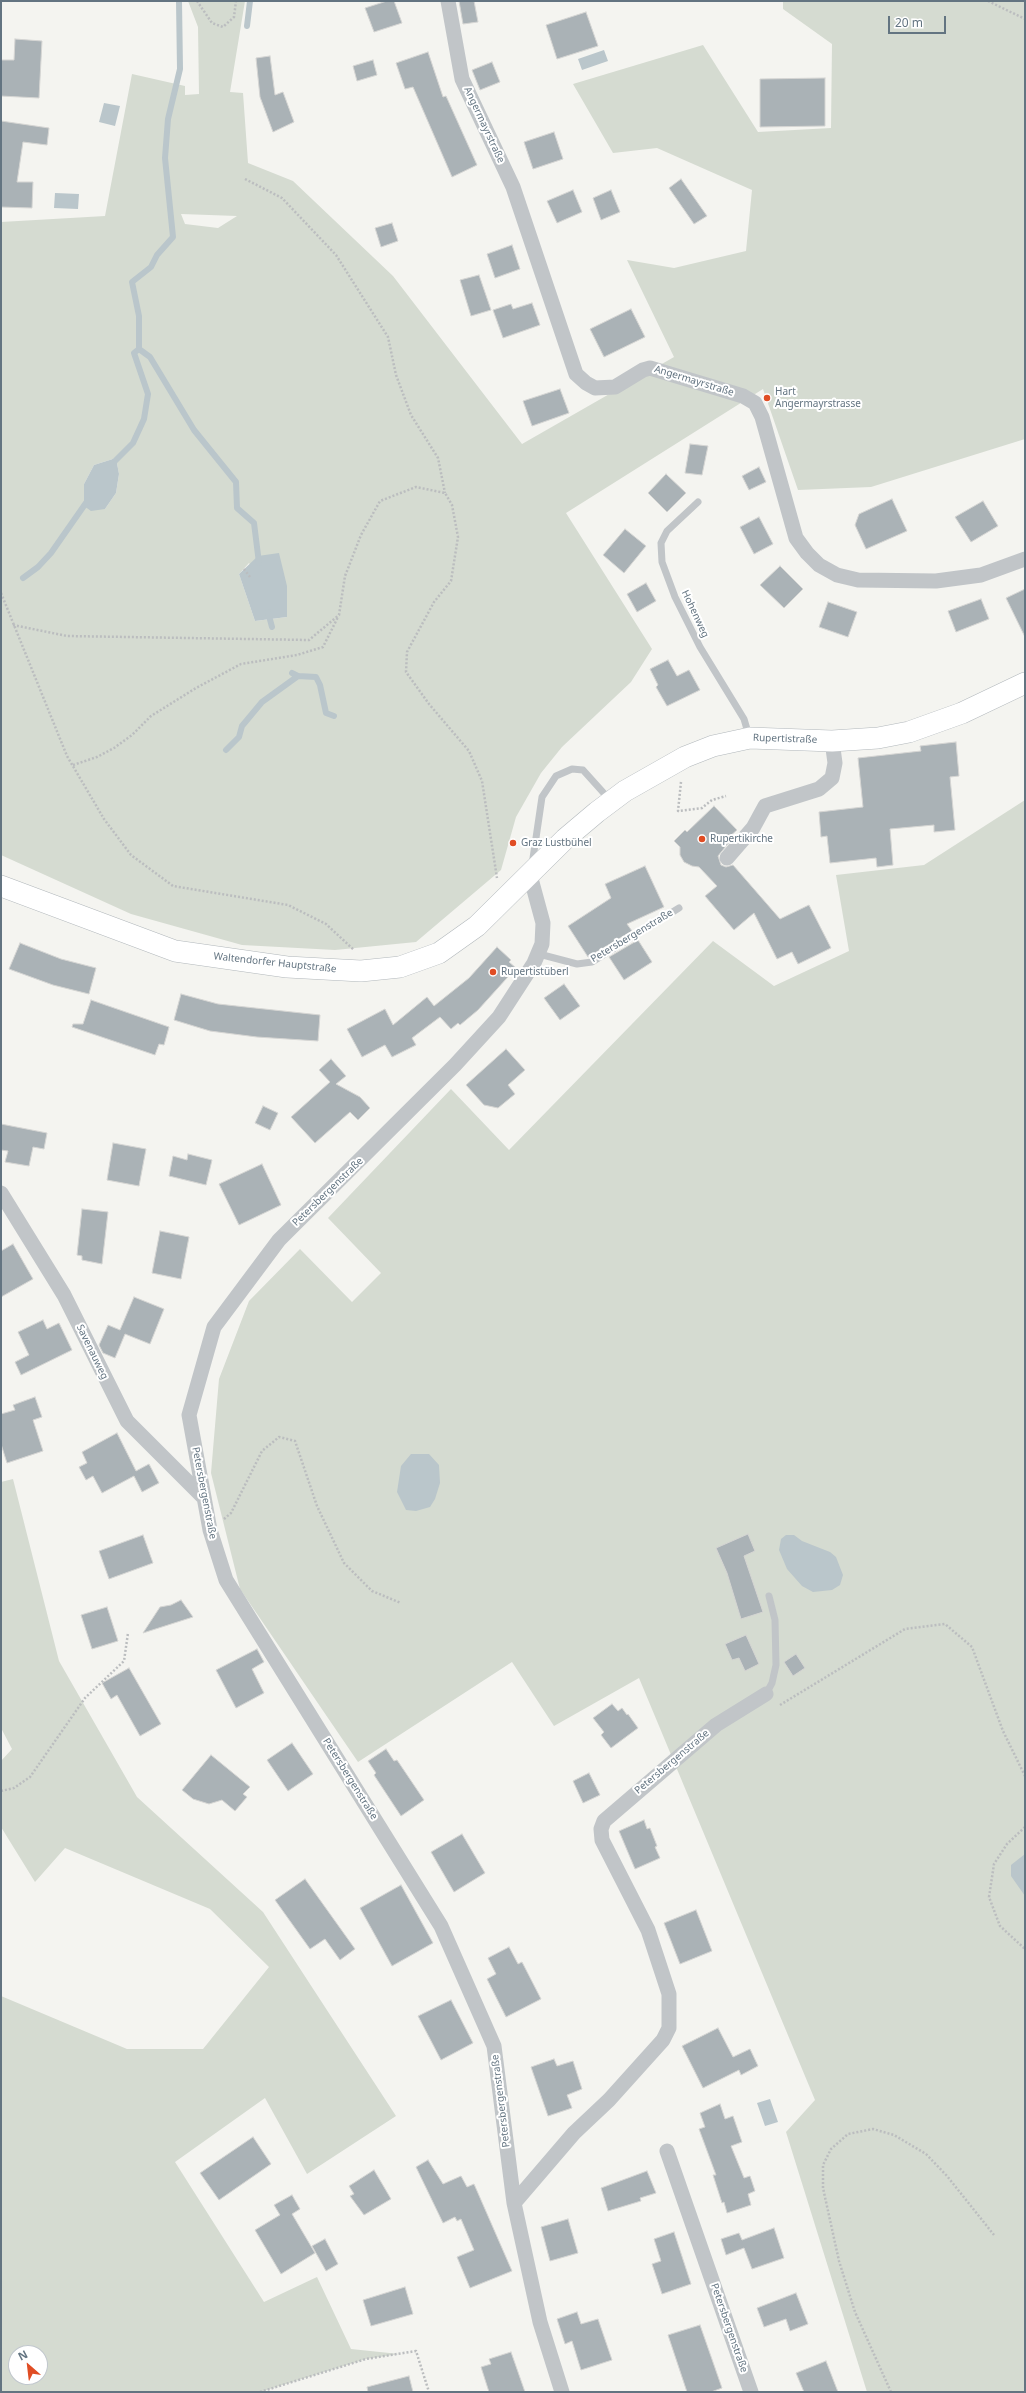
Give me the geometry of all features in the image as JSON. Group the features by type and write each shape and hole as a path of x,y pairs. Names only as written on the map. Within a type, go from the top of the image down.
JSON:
{"main road":[{"name":"Rupertistraße","path":"530,875 565,839 611,801 686,757 713,746 750,738 832,741 878,738 909,732 962,713 1025,683"},
{"name":"Waltendorfer Hauptstraße","path":"1,886 175,951 287,967 361,971 400,967 439,953 477,926 530,875"}],"street":[{"name":"Angermayrstraße","path":"448,1 462,80 513,187 576,374 586,383 595,388 615,387 643,370 650,368 743,396 755,403 762,417 796,538 807,553 819,565 837,575 858,580 936,581 980,575 1025,559"},
{"path":"727,858 753,828 765,806 819,789 832,778 835,763 832,741"},
{"name":"Petersbergenstraße","path":"530,875 542,923 542,944 539,954 499,1017 416,1106 279,1240 214,1327 189,1415 202,1496 210,1530 226,1580 441,1926 494,2046 514,2203 540,2322 562,2392"},
{"name":"Savenauweg","path":"1,1193 64,1295 127,1421 202,1496"},
{"name":"Petersbergenstraße","path":"514,2203 574,2133 609,2100 663,2040 669,2028 669,1994 648,1930 602,1840 601,1829 604,1821 716,1725 766,1694"},
{"name":"Petersbergenstraße","path":"667,2151 751,2392"}],"lane":[{"name":"Hohenweg","path":"698,502 667,531 661,543 662,562 675,597 700,648 744,719 750,738"},
{"path":"530,875 542,797 556,776 564,771 578,769 588,773 611,801"},
{"name":"Petersbergenstraße","path":"539,954 577,964 592,962 679,908"},
{"path":"766,1694 772,1683 776,1666 777,1645 769,1596"}],"path":[{"path":"197,1 212,23 223,26 234,17 236,1"},
{"path":"988,1 1025,19"},
{"path":"245,180 282,198 336,256 388,336 396,375 411,415 438,458 445,493 452,505 458,536 451,582 434,602 407,652 406,672 429,704 468,751 482,781 502,903"},
{"path":"73,765 97,757 114,748 132,735 151,716 196,688 241,664 297,655 323,647 339,615 345,576 361,535 380,501 416,487 445,493"},
{"path":"244,569 250,577"},
{"path":"1,593 13,625 73,765 104,819 131,855 173,886 288,905 326,924 362,957 361,971"},
{"path":"13,625 67,636 308,640 339,615"},
{"path":"681,777 678,811 702,808 712,800 726,796"},
{"path":"210,1530 231,1513 262,1451 279,1437 294,1441 317,1506 344,1563 372,1591 401,1603"},
{"path":"776,1708 905,1629 945,1624 972,1647 1003,1731 1025,1776"},
{"path":"1,1791 14,1788 30,1777 85,1698 124,1661 128,1633"},
{"path":"1025,1826 1007,1844 994,1864 989,1897 1000,1926 1025,1949"},
{"path":"891,2392 855,2312 839,2261 823,2188 823,2165 830,2149 848,2134 873,2129 894,2135 926,2154 947,2176 994,2235"},
{"path":"260,2392 366,2359 416,2351 429,2392"}],"shaded area":[{"path":"188,1 245,1 230,92 243,93 248,163 293,181 393,276 522,444 674,357 627,260 674,268 746,251 752,190 657,148 613,153 573,84 703,45 758,132 831,128 832,44 783,9 783,1 1025,1 1025,439 871,487 798,490 763,389 566,513 652,649 631,682 562,747 541,773 516,817 501,870 416,942 335,950 242,945 131,914 1,855 1,222 105,216 132,74 185,86 185,95 199,94 198,27","holes":["181,214 237,216 218,228 185,224","116,458 119,474 116,493 105,509 84,506 84,484 94,465","249,563 287,617 255,621 239,574"]},
{"path":"604,50 608,61 582,70 578,59"},
{"path":"104,103 120,106 115,126 99,122"},
{"path":"55,193 79,194 78,209 54,208"},
{"path":"116,458 119,474 116,493 105,509 91,511 84,506 84,484 94,465"},
{"path":"279,553 287,586 287,617 255,621 239,574 258,556"},
{"path":"1025,800 1025,2392 867,2392 786,2132 815,2100 639,1678 554,1726 512,1662 358,1762 240,1589 211,1473 219,1379 249,1301 300,1249 352,1302 381,1273 328,1218 451,1089 509,1150 713,941 774,986 849,951 836,875 924,865"},
{"path":"411,1454 429,1454 439,1465 440,1483 435,1499 430,1507 416,1511 406,1510 397,1492 401,1466"},
{"path":"13,1479 59,1661 137,1797 263,1912 396,2116 307,2174 265,2098 175,2162 264,2302 317,2277 351,2349 399,2354 366,2359 260,2392 1,2392 1,1996 127,2049 203,2049 269,1967 210,1909 65,1848 35,1882 1,1827 1,1761 12,1749 1,1728 1,1482"},
{"path":"786,1535 794,1535 802,1541 830,1552 836,1557 843,1575 840,1585 832,1590 813,1592 802,1586 787,1569 779,1550 781,1539"},
{"path":"1025,1854 1025,1896 1011,1876 1011,1865"},
{"path":"770,2099 778,2122 765,2126 757,2103"}],"building":[{"path":"387,1 394,1 402,23 374,32 365,8"},
{"path":"459,1 474,1 478,22 463,24"},
{"path":"586,12 598,46 557,59 546,25"},
{"path":"15,39 42,41 39,98 1,96 1,60 14,60"},
{"path":"428,52 443,97 446,96 477,165 452,177 413,87 405,89 396,63"},
{"path":"270,56 275,95 283,92 294,122 273,132 260,97 256,58"},
{"path":"373,60 377,75 357,81 353,66"},
{"path":"492,62 500,82 480,90 472,70"},
{"path":"825,78 825,126 760,127 760,79"},
{"path":"1,121 49,128 47,145 23,142 17,182 33,182 32,208 1,207"},
{"path":"554,132 563,159 533,169 524,142"},
{"path":"681,179 707,216 694,224 669,188"},
{"path":"573,190 582,212 557,223 547,201"},
{"path":"611,190 620,212 601,220 593,198"},
{"path":"392,223 398,241 381,247 375,228"},
{"path":"512,245 520,269 495,278 487,254"},
{"path":"479,275 491,310 471,316 460,280"},
{"path":"532,303 540,325 503,338 493,310 511,304 513,309"},
{"path":"631,309 645,337 604,357 590,329"},
{"path":"560,389 569,413 532,426 523,401"},
{"path":"690,444 708,446 702,475 685,473"},
{"path":"759,467 766,482 749,490 742,476"},
{"path":"666,474 686,493 667,512 648,493"},
{"path":"892,499 907,531 866,549 855,525 859,514"},
{"path":"983,501 998,526 971,542 955,517"},
{"path":"759,517 773,544 754,554 740,527"},
{"path":"625,529 646,546 624,573 603,555"},
{"path":"780,566 803,589 784,608 760,585"},
{"path":"646,583 656,601 637,612 627,594"},
{"path":"1025,589 1025,637 1006,598"},
{"path":"981,599 989,619 956,632 948,611"},
{"path":"828,602 857,612 848,637 819,627"},
{"path":"668,660 677,676 689,670 700,690 667,706 656,687 658,685 650,669"},
{"path":"956,742 959,776 950,777 955,830 934,832 934,825 890,829 893,865 877,867 876,858 830,863 827,836 821,837 819,812 863,807 858,758 921,751 920,746"},
{"path":"714,806 737,830 728,838 731,840 718,856 721,865 726,867 733,865 780,919 809,905 831,948 798,964 792,952 777,959 754,913 734,930 705,896 717,886 699,867 692,866 684,862 680,855 680,847 674,841 685,830 687,832"},
{"path":"645,866 664,907 627,924 632,931 588,957 568,926 611,898 605,884"},
{"path":"638,940 652,962 624,980 609,957"},
{"path":"20,943 61,959 96,968 89,994 53,985 9,969"},
{"path":"497,947 511,960 509,962 516,968 478,1010 460,1025 458,1023 451,1029 440,1017 412,1038 416,1045 392,1057 385,1045 362,1057 347,1029 385,1009 393,1025 427,997 434,1006 469,978"},
{"path":"564,984 580,1006 560,1020 544,998"},
{"path":"181,994 218,1004 320,1015 318,1041 257,1037 210,1031 174,1020"},
{"path":"91,1000 169,1027 164,1045 159,1044 155,1055 72,1027 73,1024 83,1024"},
{"path":"506,1049 525,1070 508,1085 515,1094 498,1108 484,1105 466,1085"},
{"path":"331,1059 346,1076 336,1084 360,1097 370,1108 358,1120 350,1112 315,1143 291,1117 330,1082 319,1070"},
{"path":"263,1106 278,1113 270,1130 255,1123"},
{"path":"1,1124 47,1133 44,1149 33,1147 29,1166 5,1162 8,1151 1,1150"},
{"path":"113,1143 146,1149 139,1186 107,1180"},
{"path":"188,1154 212,1160 206,1185 169,1176 173,1156 187,1160"},
{"path":"262,1164 281,1205 239,1225 219,1184"},
{"path":"82,1209 108,1212 102,1264 82,1260 82,1256 77,1255"},
{"path":"160,1231 189,1237 181,1279 152,1273"},
{"path":"13,1244 33,1279 1,1297 1,1251"},
{"path":"134,1297 164,1309 150,1344 125,1334 115,1358 103,1353 99,1345 108,1325 120,1330"},
{"path":"43,1320 47,1329 59,1323 72,1350 21,1375 15,1362 29,1355 18,1332"},
{"path":"35,1397 42,1417 33,1420 43,1451 7,1463 1,1444 1,1414 15,1410 13,1405"},
{"path":"117,1433 136,1471 149,1464 159,1483 142,1492 134,1476 102,1493 93,1476 86,1480 79,1467 87,1463 82,1452"},
{"path":"748,1534 755,1551 744,1556 763,1612 741,1619 727,1573 716,1548"},
{"path":"143,1535 153,1563 109,1579 99,1551"},
{"path":"181,1600 193,1617 143,1633 160,1607 171,1605"},
{"path":"107,1607 118,1641 92,1649 81,1615"},
{"path":"746,1635 759,1664 745,1671 739,1658 732,1660 725,1644"},
{"path":"257,1649 264,1662 252,1669 264,1693 236,1708 216,1670"},
{"path":"796,1654 805,1668 793,1676 784,1662"},
{"path":"129,1668 161,1724 140,1736 117,1695 111,1699 102,1683"},
{"path":"612,1704 618,1711 622,1708 638,1728 611,1748 601,1735 604,1732 593,1718"},
{"path":"292,1743 313,1774 288,1791 267,1760"},
{"path":"386,1749 394,1761 397,1760 424,1800 401,1816 374,1775 376,1773 368,1761"},
{"path":"211,1755 250,1787 243,1794 247,1797 235,1811 222,1800 209,1804 193,1799 182,1790"},
{"path":"589,1773 600,1795 583,1803 573,1781"},
{"path":"644,1820 647,1829 650,1828 657,1846 655,1847 660,1858 635,1869 619,1831"},
{"path":"462,1834 485,1873 454,1892 431,1852"},
{"path":"305,1879 355,1949 340,1960 325,1939 310,1949 275,1900"},
{"path":"401,1885 433,1943 392,1966 360,1908"},
{"path":"696,1910 712,1951 680,1964 664,1923"},
{"path":"509,1947 518,1964 522,1962 541,1999 506,2017 487,1979 496,1974 488,1958"},
{"path":"451,2000 473,2043 441,2060 418,2016"},
{"path":"718,2028 733,2057 750,2049 758,2066 741,2075 739,2070 703,2088 682,2046"},
{"path":"554,2059 557,2066 573,2061 582,2089 567,2095 572,2108 548,2116 531,2067"},
{"path":"720,2104 725,2119 733,2116 742,2142 731,2146 744,2178 750,2176 755,2191 748,2194 751,2205 727,2213 724,2202 722,2203 713,2175 716,2175 699,2129 705,2127 700,2113"},
{"path":"253,2137 271,2164 219,2200 200,2173"},
{"path":"428,2160 443,2184 461,2176 467,2187 474,2184 512,2271 470,2288 457,2257 474,2250 461,2219 457,2221 455,2217 443,2223 416,2167"},
{"path":"374,2170 391,2199 364,2215 350,2196 354,2194 349,2186"},
{"path":"647,2171 656,2193 640,2198 641,2201 608,2211 601,2188"},
{"path":"292,2195 300,2209 292,2214 315,2253 281,2274 255,2230 280,2215 274,2205"},
{"path":"568,2219 578,2253 550,2261 541,2227"},
{"path":"774,2228 784,2258 752,2269 744,2248 726,2255 721,2239 739,2233 742,2240"},
{"path":"674,2232 691,2284 662,2294 652,2264 661,2261 654,2239"},
{"path":"325,2239 338,2264 326,2271 312,2246"},
{"path":"405,2287 413,2314 371,2326 363,2300"},
{"path":"796,2293 808,2324 790,2331 786,2319 764,2327 757,2308"},
{"path":"577,2312 581,2324 598,2319 612,2360 581,2370 572,2341 565,2344 557,2319"},
{"path":"700,2325 722,2388 711,2392 687,2392 668,2335"},
{"path":"511,2352 525,2392 489,2392 481,2367 491,2364 489,2359"},
{"path":"826,2361 838,2392 804,2392 796,2373"},
{"path":"409,2376 413,2392 368,2392 367,2387"}],"waterway":[{"path":"179,1 180,69 168,119 165,158 173,237 157,255 151,267 132,282 139,316 139,349 150,357 194,430 236,482 237,508 254,523 259,563"},
{"path":"247,26 250,1"},
{"path":"112,464 133,443 144,419 148,394 134,353 139,349"},
{"path":"23,578 38,567 51,553 88,500"},
{"path":"268,612 272,627"},
{"path":"292,673 298,676 316,677 320,685 326,713 334,716"},
{"path":"226,750 239,737 242,726 262,702 298,676"}],"place":[{"name":"Hart Angermayrstrasse","path":"767,398"},
{"name":"Rupertikirche","path":"702,839"},
{"name":"Graz Lustbühel","path":"513,843"},
{"name":"Rupertistüberl","path":"493,972"}]}
